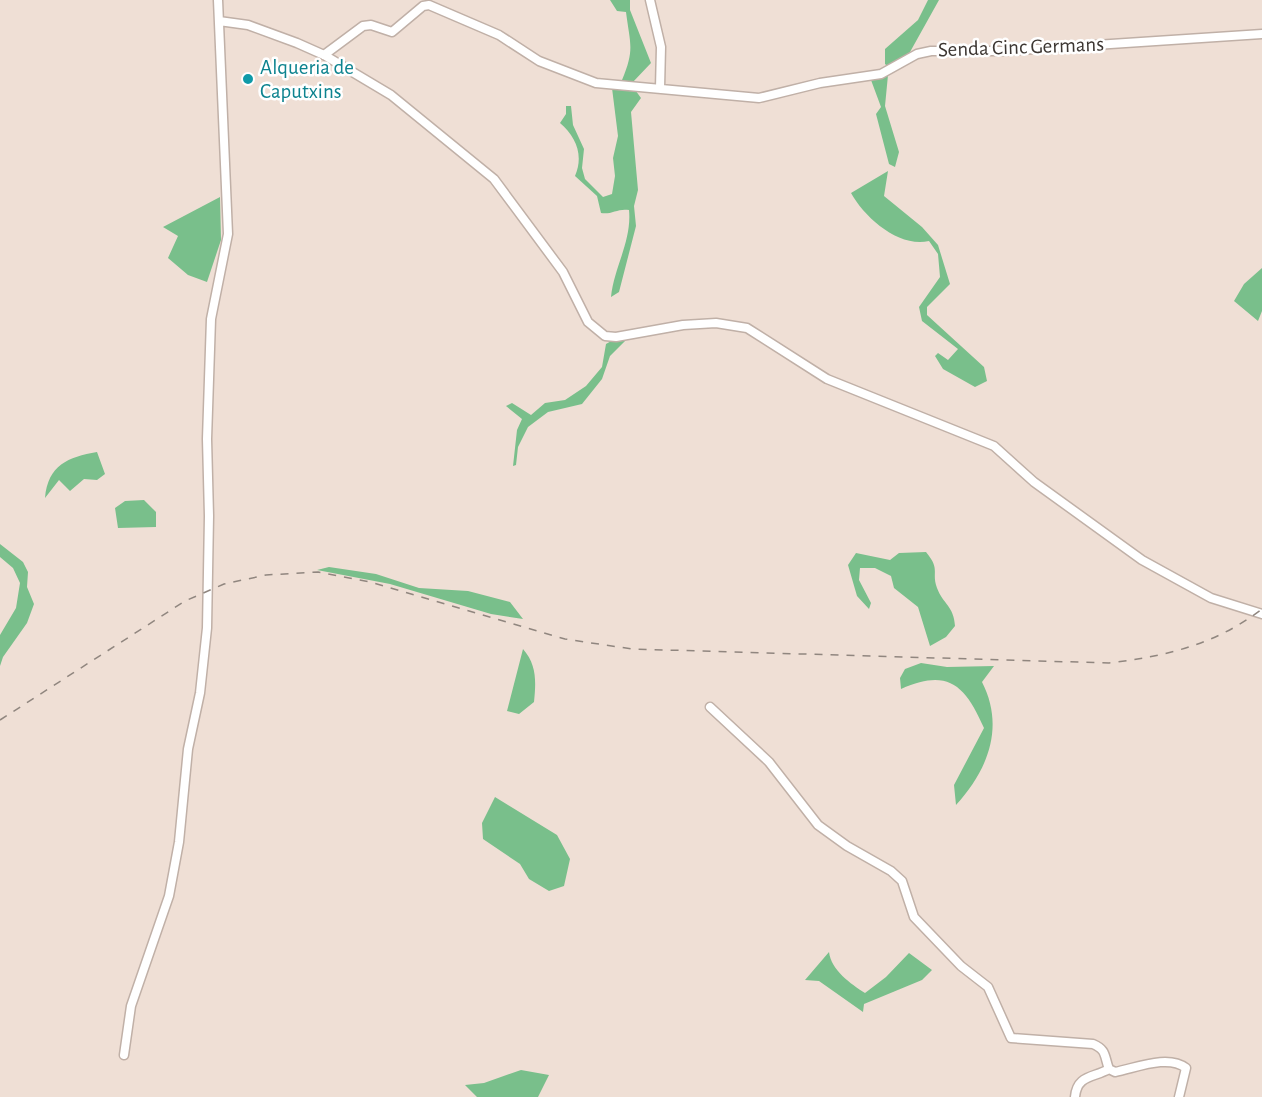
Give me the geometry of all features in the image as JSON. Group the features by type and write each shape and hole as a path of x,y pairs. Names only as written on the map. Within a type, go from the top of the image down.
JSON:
{"street":[{"path":"124,1055 131,1006 169,896 179,842 188,749 200,693 207,628 209,485 207,439 211,319 228,234 218,0"},
{"path":"650,0 661,47 660,88"},
{"name":"Senda Cinc Germans","path":"324,56 363,26 371,25 392,32 423,6 433,6 503,37 539,61 596,83 768,98 820,83 885,73 917,54 931,51 1003,51 1262,34"},
{"path":"219,21 248,25 275,34 324,56 391,95 494,179 563,272 588,322 605,336 616,337 683,325 716,323 747,328 827,379 994,446 1034,482 1142,560 1211,598 1262,614"},
{"path":"710,707 769,762 818,825 847,846 891,871 902,881 914,917 961,966 988,987 1011,1038 1093,1044 1102,1048 1107,1055 1109,1069"},
{"path":"1075,1097 1077,1085 1082,1080 1109,1069 1115,1072 1158,1063 1180,1063 1186,1068 1179,1097"}],"green space":[{"path":"610,0 630,0 630,10 651,63 632,83 622,80 630,53 626,12 617,11"},
{"path":"928,0 939,0 910,52 890,68 885,64 885,49 918,20"},
{"path":"888,75 885,106 899,152 895,167 889,164 876,114 881,107 871,80"},
{"path":"633,87 641,98 631,112 638,190 634,206 636,226 619,292 611,297 628,232 629,210 601,213 597,196 575,176 579,161 577,147 570,134 560,123 566,114 566,106 571,106 573,125 584,149 582,168 585,179 603,197 612,194 615,176 613,158 618,136 612,88"},
{"path":"888,171 884,196 922,227 938,245 950,284 927,307 927,315 984,367 987,381 975,387 943,369 935,356 938,353 948,360 958,349 922,321 919,307 940,277 938,254 929,241 906,240 884,229 865,212 851,193"},
{"path":"220,197 221,240 207,282 188,275 168,258 178,236 163,227"},
{"path":"1262,268 1262,311 1258,321 1234,301 1244,284"},
{"path":"613,340 625,341 610,356 602,379 582,404 548,412 528,427 518,447 516,465 513,466 517,430 522,419 506,406 512,403 531,415 545,403 565,400 586,386 602,367 606,344"},
{"path":"97,452 105,474 97,480 84,479 70,491 59,480 45,498 50,478 61,464"},
{"path":"144,500 156,512 156,527 118,528 115,508 125,501"},
{"path":"0,544 23,562 28,572 27,587 34,604 27,623 3,657 0,666 0,635 16,608 20,583 13,568 0,557"},
{"path":"926,552 933,563 937,588 953,614 955,626 946,637 930,646 918,607 894,588 891,576 875,568 860,568 859,580 871,603 869,609 857,596 848,565 856,553 890,560 899,553"},
{"path":"329,567 376,574 419,588 468,591 510,602 523,619 491,614 390,584 317,570"},
{"path":"523,649 533,668 535,695 534,702 519,714 507,711"},
{"path":"921,663 947,667 994,666 982,682 992,715 990,747 977,777 956,805 954,785 984,728 970,701 953,684 931,680 901,689 900,678 905,669"},
{"path":"495,797 557,835 570,859 564,886 549,891 529,879 520,864 483,839 482,823"},
{"path":"829,952 838,971 865,993 886,977 909,953 932,970 922,980 864,1004 863,1012 819,981 805,980"},
{"path":"521,1070 549,1075 538,1097 477,1097 465,1085 484,1083"}],"railway":[{"path":"0,720 185,601 224,584 266,575 318,572 370,582 565,639 632,649 1109,663 1150,657 1189,647 1226,632 1262,609"}],"place":[{"name":"Alqueria de Caputxins","path":"248,79"}]}
